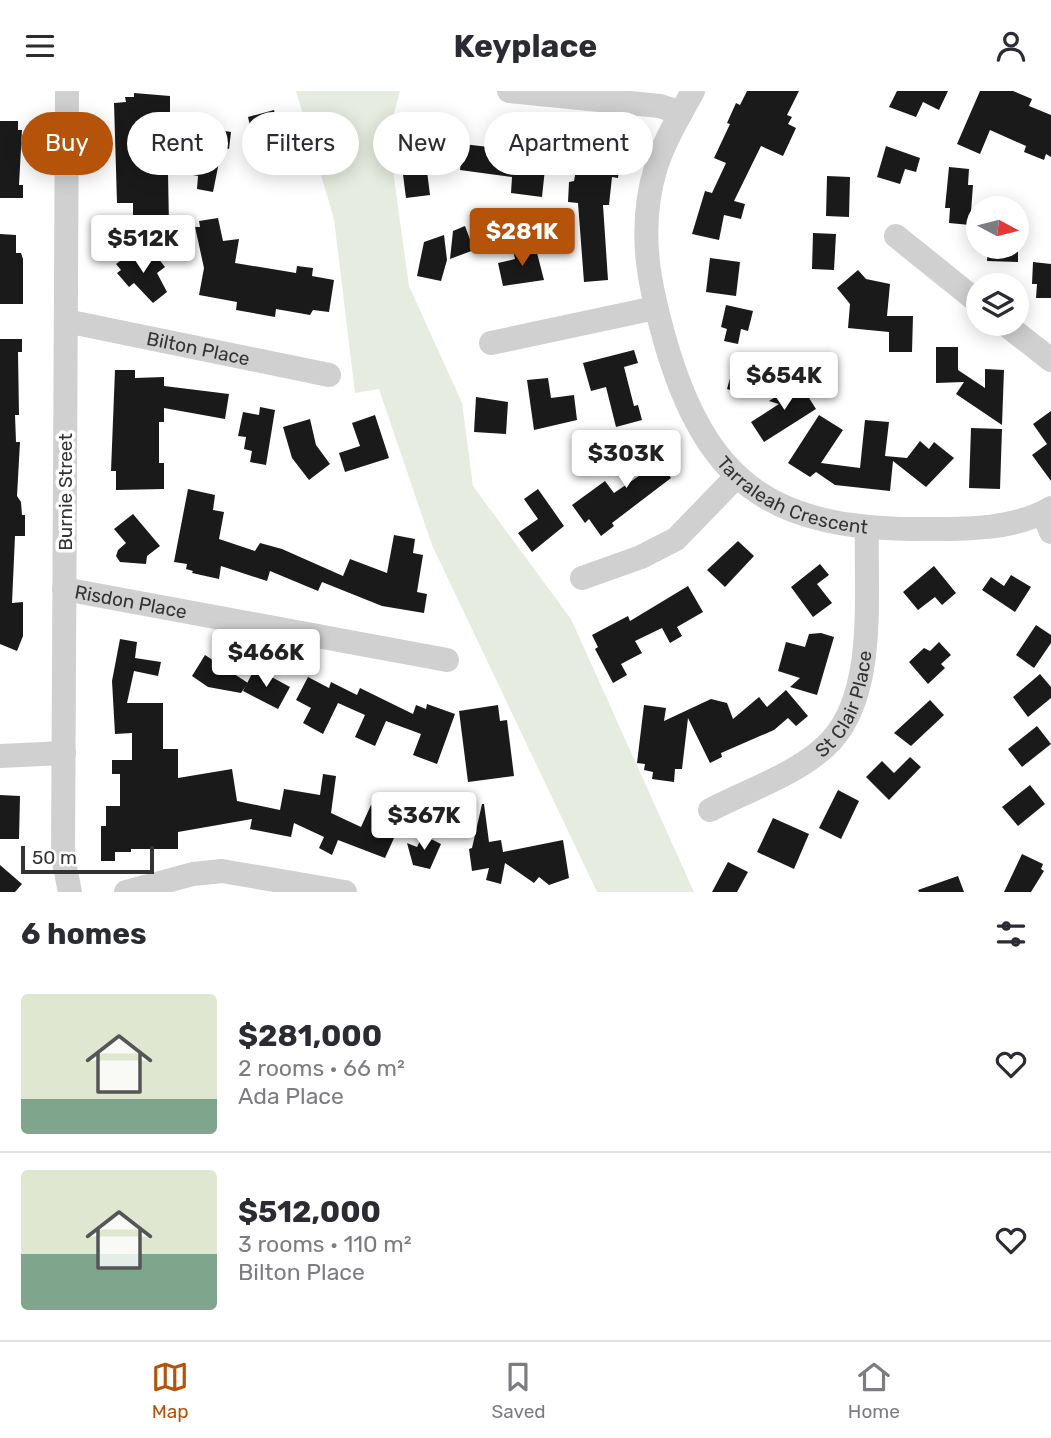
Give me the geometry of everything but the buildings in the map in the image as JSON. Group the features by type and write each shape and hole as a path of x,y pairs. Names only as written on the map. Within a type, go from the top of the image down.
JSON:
{"street":[{"name":"Burnie Street","path":"68,91 63,857 70,892"},
{"path":"509,91 660,106 681,113"},
{"name":"Tarraleah Crescent","path":"693,91 657,165 645,226 646,263 655,308 690,414 711,450 736,477 771,500 817,518 867,528 980,527 1048,518"},
{"path":"896,236 966,292"},
{"path":"491,343 655,308"},
{"name":"Bilton Place","path":"66,321 329,375"},
{"path":"1020,336 1051,360"},
{"path":"582,578 641,557 676,539 736,477"},
{"name":"St Clair Place","path":"710,810 794,768 830,742 849,716 862,679 867,528"},
{"name":"Risdon Place","path":"64,589 447,660"},
{"path":"0,756 64,753"},
{"path":"126,892 193,874 222,871 345,892"}],"shaded area":[{"path":"296,91 400,91 394,112 373,112 373,175 394,175 409,286 462,403 473,486 571,619 694,892 597,892 432,545 379,389 355,393 334,219 321,175 359,175 359,112 302,112"}]}
